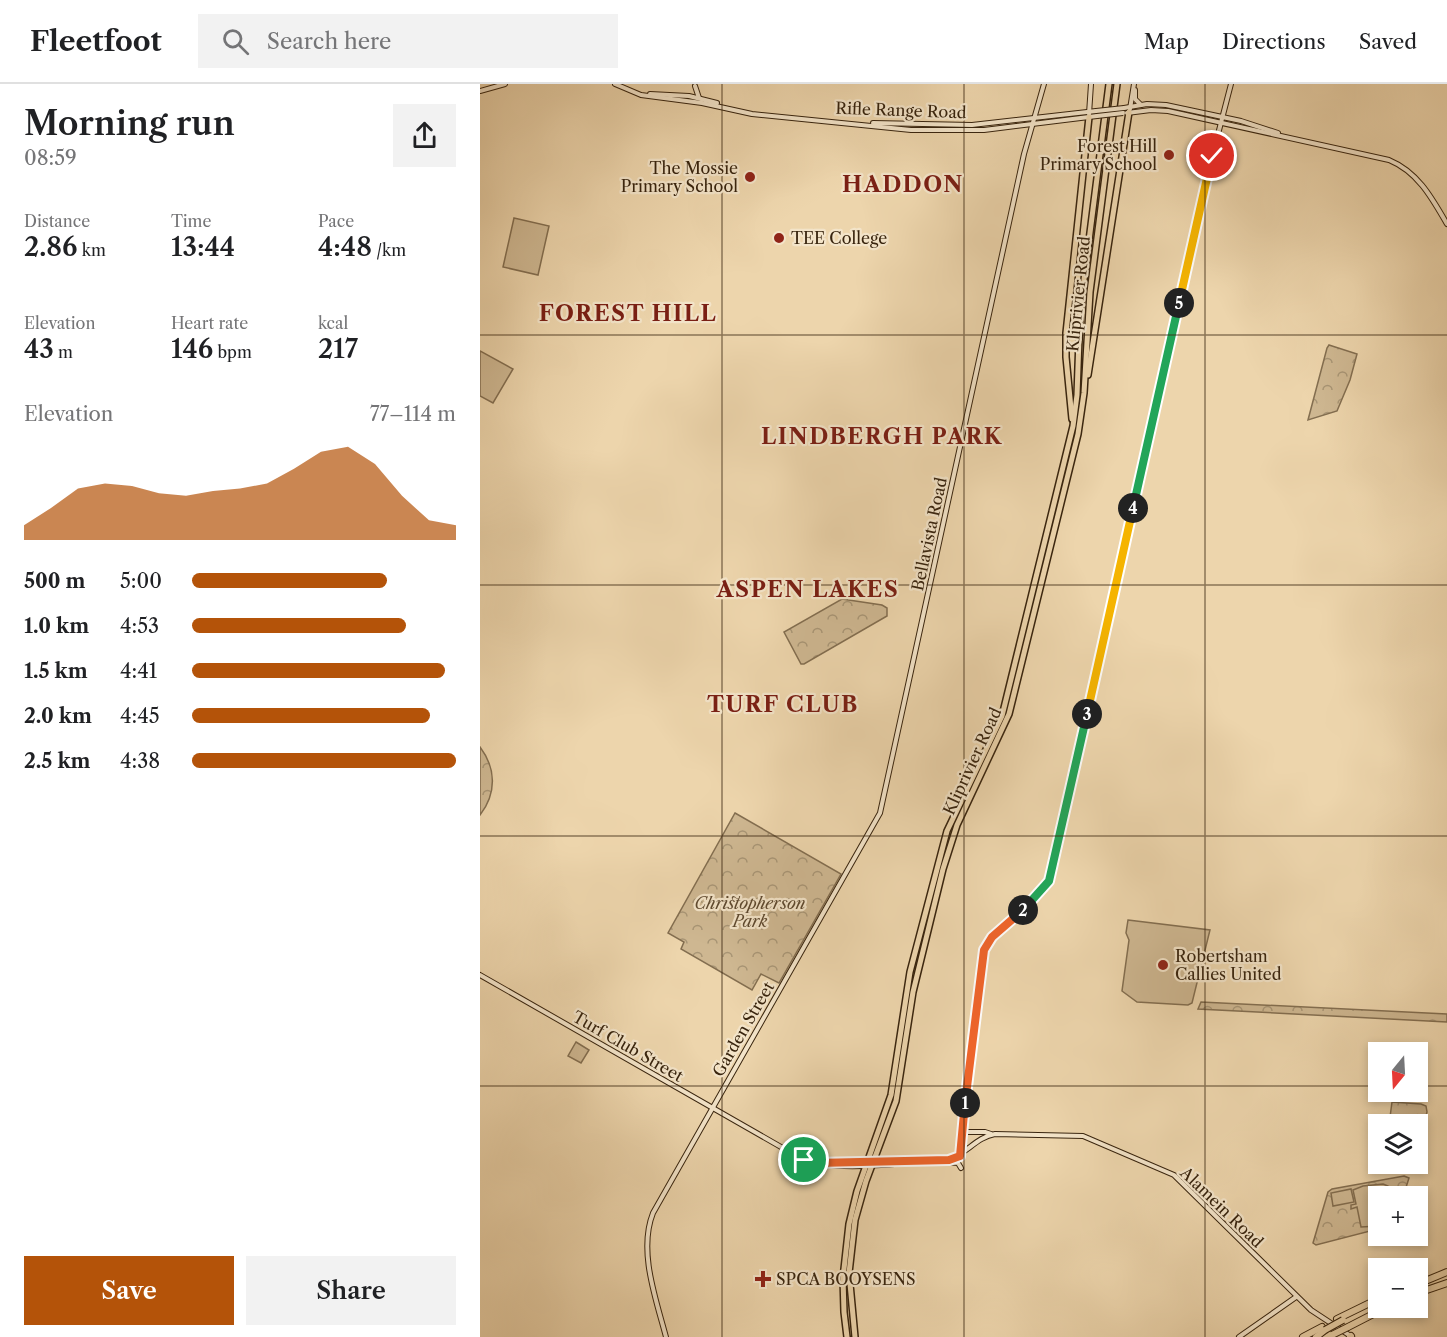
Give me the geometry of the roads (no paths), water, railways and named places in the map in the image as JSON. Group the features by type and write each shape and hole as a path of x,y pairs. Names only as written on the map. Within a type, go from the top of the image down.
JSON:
{"highway":[{"path":"1428,1280 1447,1272"},
{"path":"1428,1290 1447,1283"},
{"path":"1303,1337 1324,1329 1368,1305"},
{"path":"1331,1336 1368,1316"},
{"path":"1316,1337 1324,1329"}],"main road":[{"path":"480,91 506,84"},
{"name":"Rifle Range Road","path":"615,84 641,94 702,103 752,114 911,130 975,131 1076,119 1089,115"},
{"name":"Bellavista Road","path":"881,808 991,302 1032,124 1044,84"},
{"path":"1073,426 1066,357 1066,333 1091,84"},
{"name":"Kliprivier Road","path":"855,1337 849,1273 851,1244 869,1164 891,1095 906,989 945,840 958,806 1002,716 1073,426 1077,395 1080,310 1109,84"},
{"name":"Kliprivier Road","path":"847,1337 843,1294 845,1252 853,1205 896,1101 915,981 952,839 965,807 1003,732 1014,698 1078,434 1084,393 1090,292 1117,84"},
{"path":"960,1156 984,954 988,942 1038,895 1049,881 1231,84"},
{"path":"1084,393 1126,110 1134,85"},
{"path":"1134,85 1135,99 1141,105"},
{"path":"695,86 699,98"},
{"name":"Rifle Range Road","path":"641,94 699,98 752,112 873,123 951,126 1089,115"},
{"path":"1126,110 1141,105 1166,105 1203,116 1383,158 1409,171 1420,182 1447,224"},
{"path":"1038,106 1040,114 1044,117"},
{"path":"1089,115 1126,110 1160,110 1203,116"},
{"path":"1076,119 1082,121 1088,131"},
{"name":"Garden Street","path":"666,1337 648,1267 651,1216 869,833 881,808"},
{"name":"Turf Club Street","path":"480,975 802,1159 816,1163 869,1164 940,1161"},
{"name":"Alamein Road","path":"962,1132 1083,1136 1174,1175 1296,1297 1349,1336"},
{"path":"940,1161 960,1156 981,1138 991,1134"},
{"path":"940,1161 958,1163 961,1168"},
{"path":"1239,1337 1296,1297"}],"place":[{"name":"Forest Hill Primary School","path":"1169,155"},
{"name":"The Mossie Primary School","path":"750,177"},
{"name":"TEE College","path":"779,238"},
{"name":"Robertsham Callies United","path":"1163,965"},
{"name":"SPCA BOOYSENS","path":"763,1279"}],"district":[{"name":"HADDON","path":"903,184"},
{"name":"FOREST HILL","path":"628,313"},
{"name":"LINDBERGH PARK","path":"882,436"},
{"name":"ASPEN LAKES","path":"808,589"},
{"name":"TURF CLUB","path":"783,704"}],"park label":[{"name":"Christopherson Park","path":"750,912"}]}
